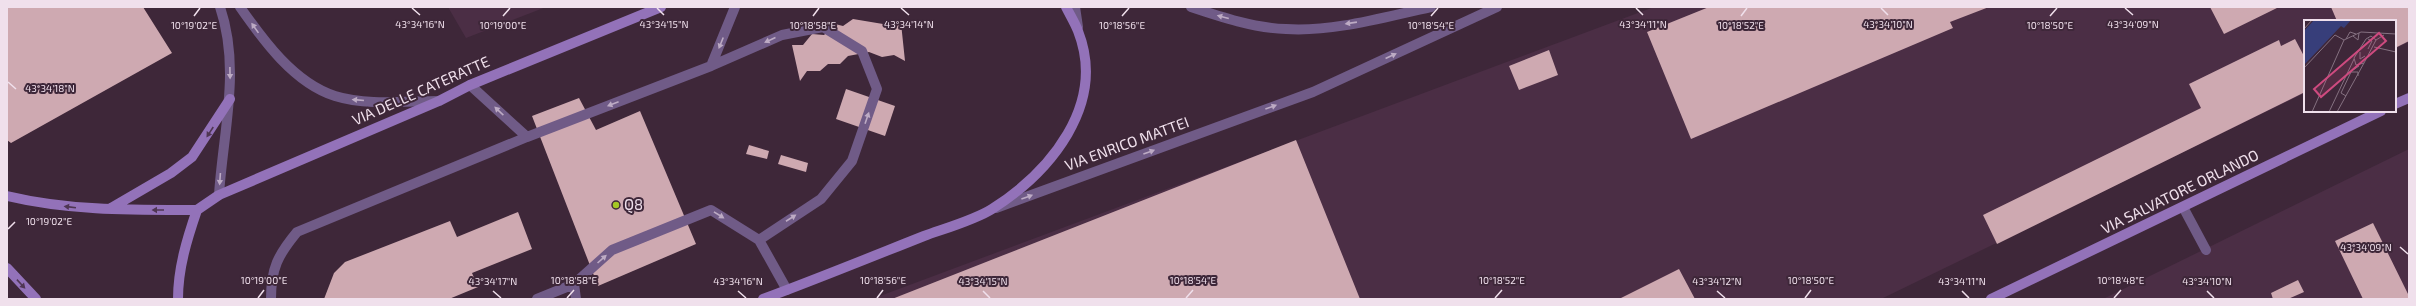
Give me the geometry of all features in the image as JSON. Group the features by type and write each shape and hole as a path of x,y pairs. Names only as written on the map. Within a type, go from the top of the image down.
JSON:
{"main road":[{"name":"VIA DELLE CATERATTE","path":"197,210 219,195 439,100 470,85 661,7"},
{"path":"991,210 1029,180 1045,164 1058,149 1075,122 1082,100 1085,80 1085,65 1079,31 1066,7"},
{"path":"2396,104 2409,98"},
{"path":"109,210 171,173 192,156 230,99"},
{"name":"VIA SALVATORE ORLANDO","path":"1991,299 2379,112"},
{"path":"7,196 37,203 109,210 197,210 187,240 179,277 178,299"},
{"name":"VIA ENRICO MATTEI","path":"763,299 991,210"},
{"path":"7,268 36,299"}],"street":[{"path":"219,195 230,99 230,60 225,21 220,7"},
{"path":"240,7 275,54 295,71 325,92 357,100 439,100"},
{"path":"712,66 736,7"},
{"path":"1075,7 1079,31"},
{"path":"1191,7 1257,26 1286,29 1313,29 1366,21 1431,7"},
{"name":"VIA ENRICO MATTEI","path":"991,210 1312,92 1497,7"},
{"path":"271,299 271,284 280,253 297,232 527,137 712,66 782,35 823,27 862,51 877,89 852,161 821,199 759,240"},
{"path":"470,85 527,137"},
{"path":"2183,206 2206,250"},
{"path":"537,299 574,284 612,250 711,210 759,240 787,290"},
{"path":"574,284 576,299"}],"shaded area":[{"path":"448,7 546,7 466,38"},
{"path":"1654,7 2409,7 2409,42 2396,48 2396,20 2304,20 2304,93 1881,299 872,299"},
{"path":"2409,149 2409,299 2103,299"}],"building":[{"path":"7,7 143,7 172,53 11,143 7,140"},
{"path":"1709,7 1989,7 1950,22 1953,28 1691,139 1647,32"},
{"path":"2210,7 2279,7 2224,34"},
{"path":"2331,7 2409,7 2409,41 2396,48 2396,20 2337,20"},
{"path":"853,19 889,25 901,23 905,61 894,55 882,57 869,52 848,56 840,64 828,64 820,71 807,71 800,81 792,45 803,45 812,34 824,35 835,24 843,26"},
{"path":"2295,39 2304,56 2304,92 1997,244 1983,215 2201,108 2189,84 2279,40 2281,46"},
{"path":"1549,50 1558,75 1519,90 1509,66"},
{"path":"846,89 895,106 885,136 836,119"},
{"path":"579,98 596,130 640,111 696,244 598,286 532,116"},
{"path":"1296,140 1360,299 892,299"},
{"path":"749,145 769,151 767,159 746,154"},
{"path":"781,155 808,163 806,172 778,164"},
{"path":"518,212 532,249 472,273 478,287 449,299 324,299 334,273 345,262 450,221 457,237"},
{"path":"2373,223 2409,296 2409,299 2363,299 2335,241"},
{"path":"1679,269 1695,299 1619,299"},
{"path":"2298,280 2304,292 2288,299 2273,299 2271,293"}],"place":[{"name":"Q8","path":"616,205"}]}
